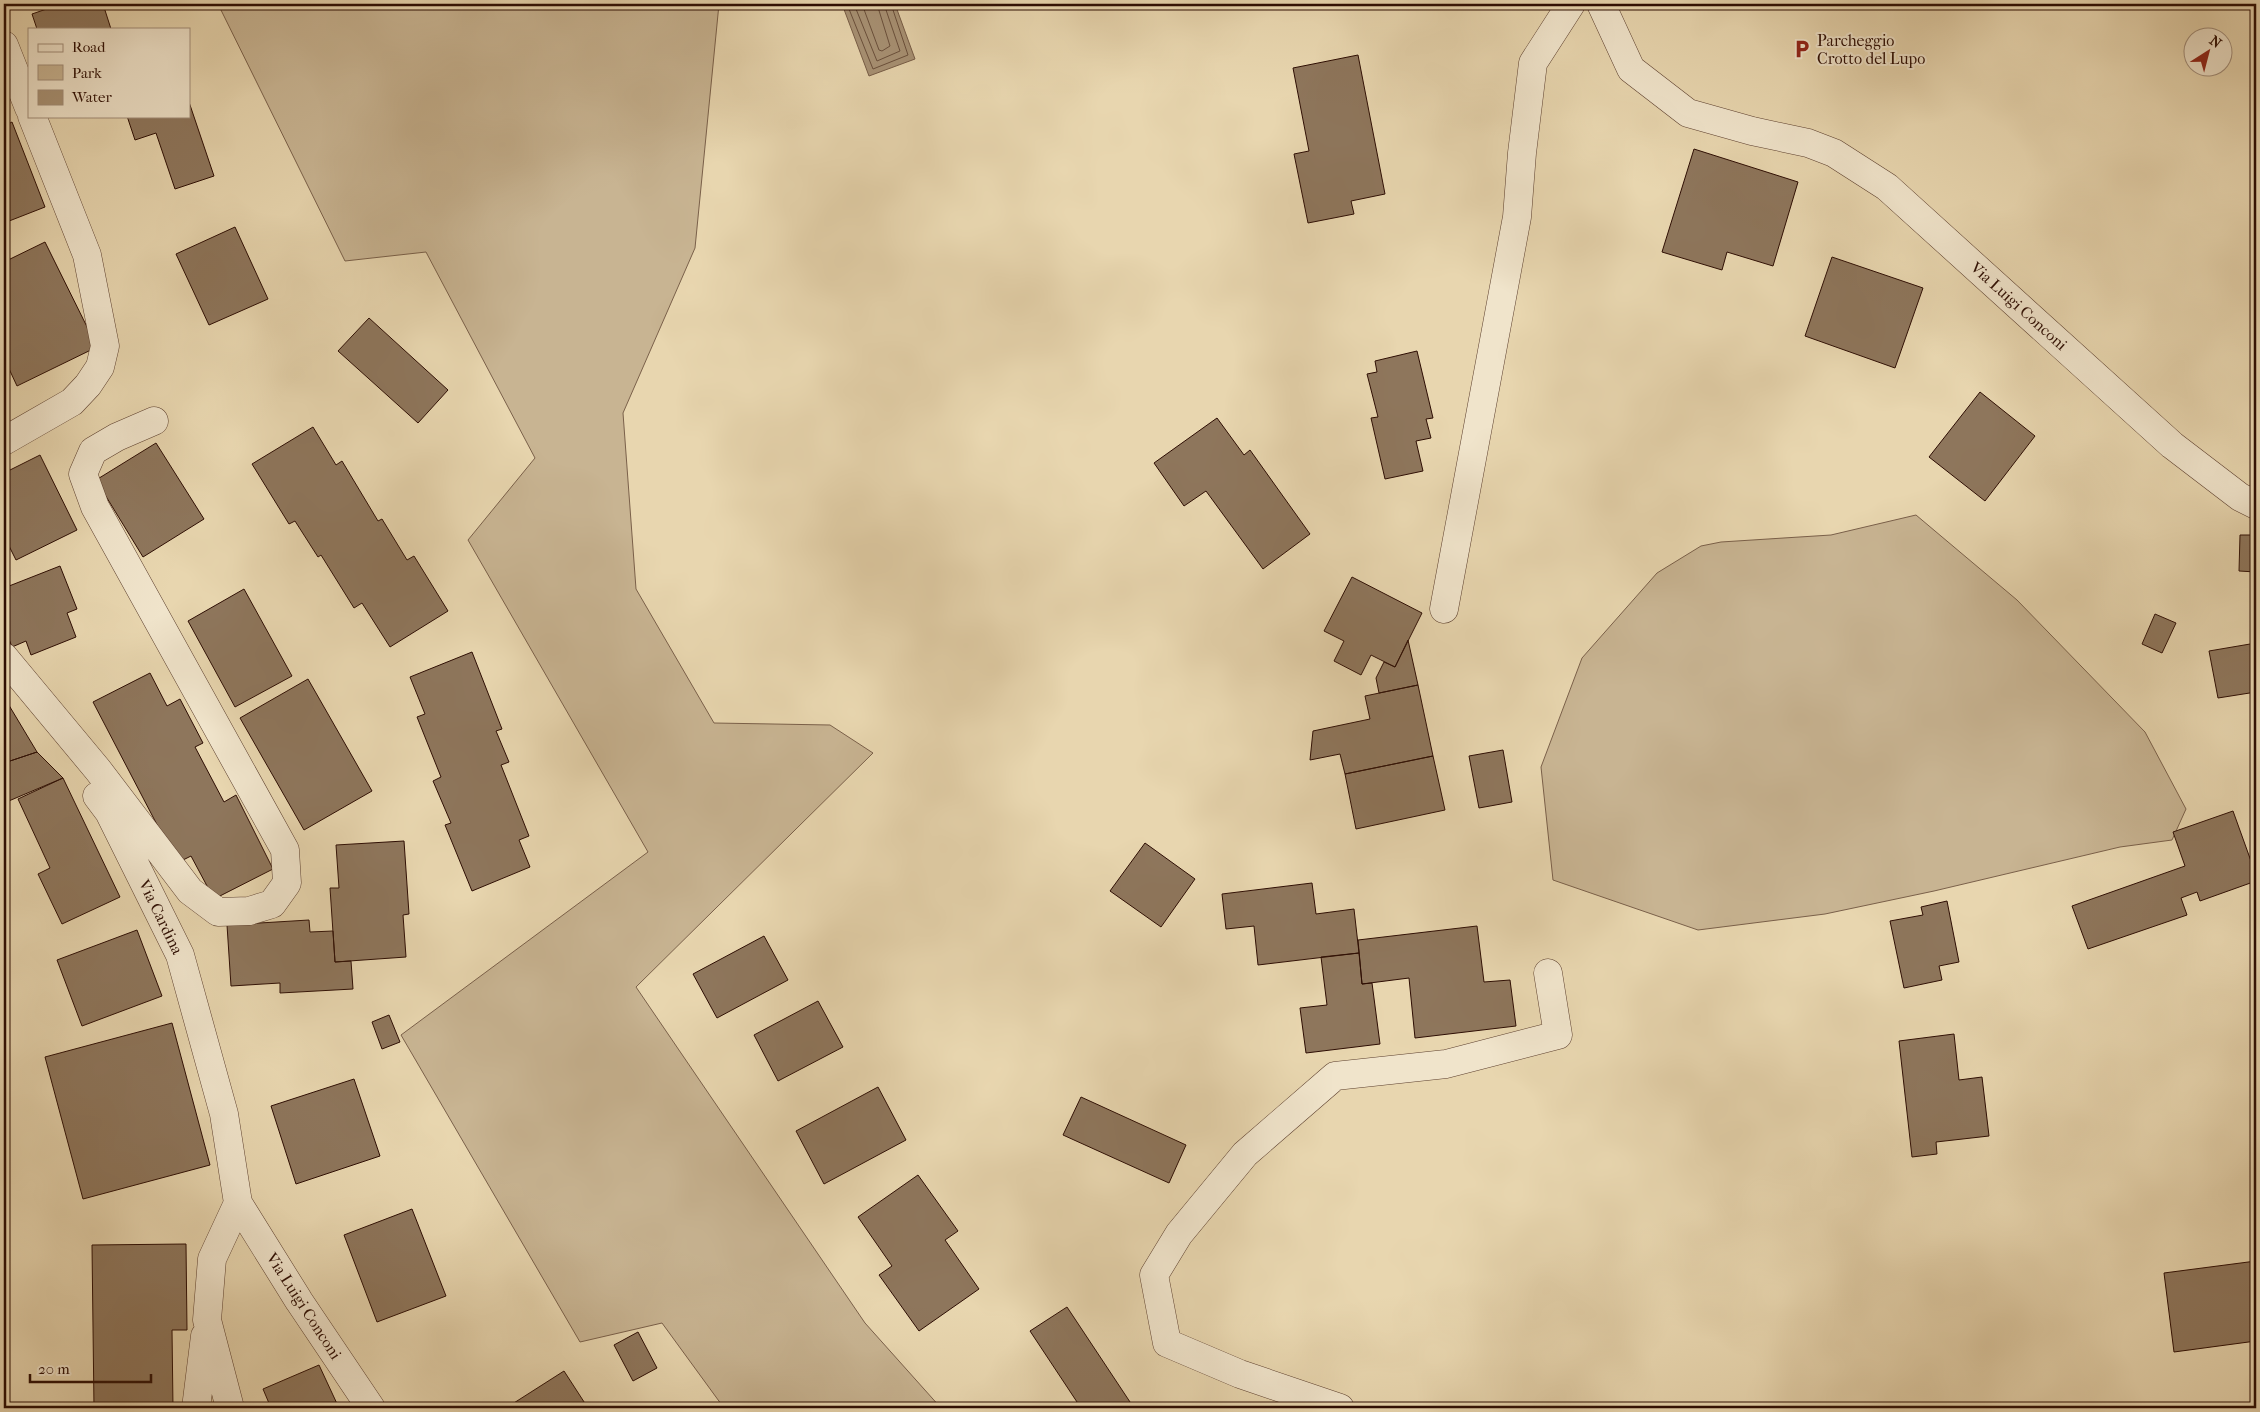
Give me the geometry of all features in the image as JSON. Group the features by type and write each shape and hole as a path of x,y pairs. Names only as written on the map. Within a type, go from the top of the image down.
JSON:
{"street":[{"path":"1444,609 1517,217 1522,153 1533,64 1572,4"},
{"name":"Via Luigi Conconi","path":"1601,4 1631,69 1688,113 1808,143 1834,153 1887,187 2172,444 2240,497 2256,505"},
{"path":"4,45 28,105"},
{"path":"4,441 72,402 88,385 100,367 104,346 87,255 33,118"},
{"path":"4,657 98,770 190,891 218,912 249,911 272,904 287,883 285,850 95,507 83,474 93,451 117,437 154,421"},
{"name":"Via Cardina","path":"4,664 18,688 109,812 180,955 224,1114 238,1203"},
{"path":"1340,1408 1240,1374 1167,1343 1154,1275 1179,1234 1245,1154 1335,1076 1446,1064 1558,1035 1548,973"},
{"path":"196,1408 207,1320 212,1259 238,1203"},
{"name":"Via Luigi Conconi","path":"238,1203 299,1301 371,1408"},
{"path":"207,1320 230,1408"}],"green space":[{"path":"218,4 719,4 695,248 623,413 636,589 714,723 830,725 873,753 636,987 865,1323 941,1408 724,1408 662,1323 580,1342 401,1035 648,852 468,540 535,458 426,252 345,261"},
{"path":"1916,515 2017,600 2145,732 2186,809 2172,840 2120,847 1934,891 1825,914 1698,930 1553,880 1541,767 1582,658 1657,573 1701,546 1721,542 1831,535"}],"water":[{"path":"842,4 895,4 915,59 869,76"}],"building":[{"path":"61,4 103,4 111,28 37,28 32,14"},
{"path":"1358,55 1385,194 1351,201 1354,214 1308,223 1294,154 1309,151 1293,68"},
{"path":"190,105 214,176 175,189 156,133 135,140 128,118 190,118"},
{"path":"12,122 45,207 4,223 4,126"},
{"path":"1694,149 1798,182 1773,266 1727,252 1722,270 1662,252"},
{"path":"235,227 268,299 209,325 176,254"},
{"path":"45,242 97,347 17,386 4,358 4,262"},
{"path":"1832,257 1923,288 1895,368 1805,336"},
{"path":"369,318 448,390 418,423 338,351"},
{"path":"1417,351 1433,418 1426,419 1431,438 1416,441 1423,471 1385,479 1371,418 1378,417 1367,374 1377,372 1375,361"},
{"path":"1980,392 2035,436 1985,501 1929,457"},
{"path":"1217,418 1244,455 1250,450 1310,534 1263,569 1206,491 1184,506 1154,463"},
{"path":"313,427 336,465 342,461 378,521 382,519 407,560 414,556 448,611 390,647 362,603 354,608 321,555 318,557 295,521 289,524 252,464"},
{"path":"156,443 204,519 143,557 96,480"},
{"path":"40,455 77,530 16,560 4,536 4,473"},
{"path":"2240,535 2256,535 2256,572 2239,571"},
{"path":"60,566 77,609 67,613 76,637 31,655 26,641 12,647 4,626 4,588"},
{"path":"1352,577 1422,613 1395,667 1371,655 1361,675 1334,661 1344,641 1324,631"},
{"path":"244,589 292,676 235,707 188,621"},
{"path":"2155,614 2176,623 2162,653 2142,644"},
{"path":"1408,640 1418,685 1379,693 1376,678 1384,662 1395,667"},
{"path":"2256,643 2256,692 2218,698 2209,651"},
{"path":"472,652 502,729 496,731 509,762 501,765 529,836 519,840 530,867 472,891 445,825 451,823 433,781 441,777 417,717 425,714 410,677"},
{"path":"150,673 167,706 180,699 203,743 195,747 224,802 236,795 273,869 214,899 191,856 177,863 93,702"},
{"path":"308,679 372,791 304,830 240,718"},
{"path":"1418,685 1433,756 1345,774 1340,754 1310,760 1313,731 1370,719 1365,696"},
{"path":"4,697 37,752 4,763"},
{"path":"1503,750 1512,802 1479,808 1469,756"},
{"path":"37,752 63,778 4,803 4,763"},
{"path":"1433,756 1445,810 1356,829 1345,774"},
{"path":"63,778 120,897 62,924 38,874 50,868 18,799"},
{"path":"2233,811 2256,875 2256,881 2200,901 2197,892 2181,898 2187,915 2088,949 2072,906 2185,866 2173,832"},
{"path":"404,841 409,914 403,915 406,957 335,962 330,888 339,888 336,845"},
{"path":"1145,843 1195,879 1161,927 1110,891"},
{"path":"1312,883 1316,914 1354,909 1359,953 1258,965 1254,926 1226,929 1222,894"},
{"path":"1947,901 1959,962 1939,966 1942,980 1904,988 1890,921 1923,915 1921,907"},
{"path":"309,920 310,932 333,931 335,962 351,961 353,989 280,993 280,983 231,986 227,925"},
{"path":"1477,926 1484,982 1510,980 1516,1026 1415,1038 1409,978 1362,984 1358,940"},
{"path":"137,930 162,996 82,1026 57,960"},
{"path":"764,936 788,980 717,1018 693,974"},
{"path":"1359,953 1362,984 1372,983 1380,1044 1306,1053 1300,1008 1327,1005 1321,957"},
{"path":"818,1001 843,1047 778,1081 754,1035"},
{"path":"389,1015 400,1042 382,1049 372,1022"},
{"path":"172,1023 210,1165 83,1199 45,1057"},
{"path":"1954,1034 1959,1080 1982,1077 1989,1136 1936,1142 1937,1154 1912,1157 1899,1041"},
{"path":"354,1079 380,1156 296,1184 271,1106"},
{"path":"878,1087 906,1140 824,1184 796,1131"},
{"path":"1081,1097 1186,1145 1169,1183 1063,1135"},
{"path":"918,1175 958,1231 945,1240 979,1289 919,1331 879,1275 892,1266 858,1217"},
{"path":"412,1209 446,1296 377,1322 344,1235"},
{"path":"186,1244 187,1330 172,1330 173,1408 94,1408 92,1245"},
{"path":"2256,1261 2256,1341 2174,1352 2164,1273"},
{"path":"1067,1307 1134,1408 1081,1408 1030,1331"},
{"path":"638,1332 657,1368 633,1381 614,1345"},
{"path":"319,1365 339,1408 271,1408 263,1389"},
{"path":"564,1371 588,1408 506,1408"}],"place":[{"name":"Parcheggio Crotto del Lupo","path":"1802,49"}]}
